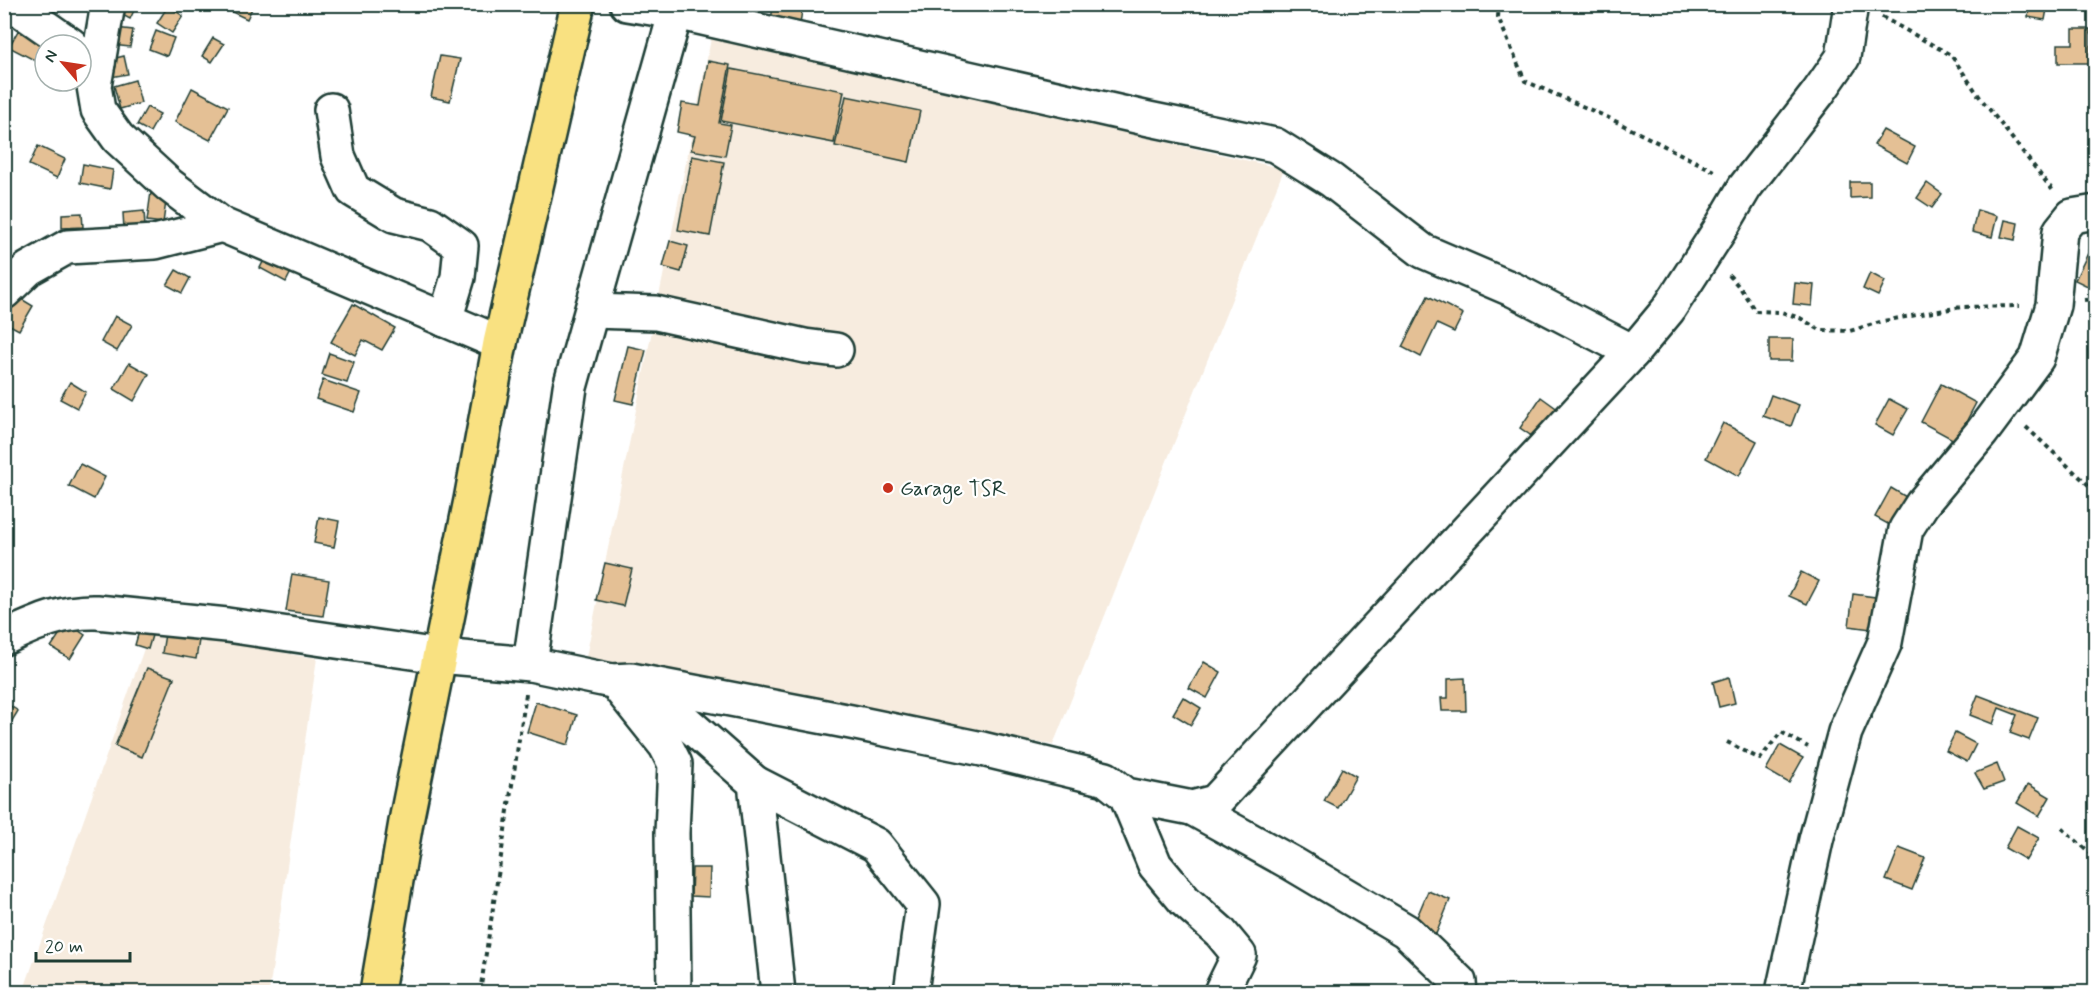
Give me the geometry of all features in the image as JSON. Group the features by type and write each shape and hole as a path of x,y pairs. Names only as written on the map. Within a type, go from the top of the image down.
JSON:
{"highway":[{"path":"377,993 407,816 500,344 578,4"}],"street":[{"path":"12,4 54,33"},
{"path":"93,48 108,4"},
{"path":"627,4 677,8 1137,117 1275,145 1331,180 1423,251 1514,291 1633,352"},
{"path":"530,664 570,387 677,8"},
{"path":"1191,808 1215,802 1633,352 1668,310 1744,187 1818,93 1843,57 1866,10"},
{"path":"93,79 98,110 118,138 169,186 222,225 500,344"},
{"path":"331,110 338,156 353,190 394,215 430,224 461,246 458,277 445,320"},
{"path":"1783,993 1816,840 1845,732 1885,642 1906,529 1922,504 2037,358 2054,305 2060,231 2084,214"},
{"path":"4,292 28,269 67,248 155,242 222,225"},
{"path":"592,311 656,313 836,351"},
{"path":"4,638 55,615 78,611 227,625 439,656 530,664 620,689 669,707 755,783 876,845 923,904 911,993"},
{"path":"620,689 631,680 851,722 1106,779 1126,795 1191,808 1293,864 1406,931 1459,982 1460,993"},
{"path":"620,689 666,746 675,764 672,833 674,993"},
{"path":"755,783 778,993"},
{"path":"1126,795 1155,865 1185,901 1220,932 1239,955 1221,993"}],"path":[{"path":"1498,4 1498,17 1525,81 1607,117 1744,187"},
{"path":"1866,10 1951,55 1979,96 2084,214"},
{"path":"1697,265 1721,267 1741,289 1755,311 1780,312 1800,318 1820,330 1850,331 1883,321 1961,307 2054,305 2096,299"},
{"path":"2002,405 2096,492"},
{"path":"480,993 530,664"},
{"path":"1727,742 1760,759 1782,732 1836,765"},
{"path":"2062,828 2096,858"}],"shaded area":[{"name":"Garage TSR","path":"711,39 1284,169 1053,745 585,662"},
{"path":"152,626 317,658 269,992 23,992"}],"building":[{"path":"119,4 137,4 130,19 115,11"},
{"path":"215,4 254,4 247,19"},
{"path":"2030,4 2048,4 2045,20 2028,17"},
{"path":"168,6 183,16 172,33 157,23"},
{"path":"773,6 802,10 799,32 770,28"},
{"path":"115,28 133,30 130,47 112,45"},
{"path":"19,29 33,38 33,59 9,47"},
{"path":"2073,29 2090,29 2090,63 2058,63 2058,44 2073,44"},
{"path":"156,31 174,38 167,56 149,49"},
{"path":"213,38 224,44 212,62 202,56"},
{"path":"124,56 128,74 111,77 108,60"},
{"path":"440,56 460,59 450,101 431,97"},
{"path":"708,61 730,65 719,123 731,125 725,156 691,150 695,136 677,132 682,103 700,106"},
{"path":"731,69 844,91 834,143 721,121"},
{"path":"135,80 141,103 120,109 114,86"},
{"path":"192,88 228,107 210,140 175,122"},
{"path":"846,96 920,111 909,162 835,146"},
{"path":"147,107 160,114 150,132 137,125"},
{"path":"1883,130 1915,147 1907,163 1874,145"},
{"path":"38,146 65,159 57,178 29,165"},
{"path":"692,156 724,162 710,236 678,230"},
{"path":"83,164 113,170 110,189 80,183"},
{"path":"1850,182 1870,182 1870,197 1850,198"},
{"path":"1927,183 1942,194 1932,208 1917,198"},
{"path":"151,192 167,194 163,223 147,221"},
{"path":"1977,210 1997,216 1992,237 1972,232"},
{"path":"144,211 145,227 124,229 123,213"},
{"path":"82,213 83,227 62,228 62,214"},
{"path":"2005,220 2018,223 2015,240 2001,237"},
{"path":"670,241 688,246 681,272 663,267"},
{"path":"2092,245 2096,247 2096,290 2075,280"},
{"path":"268,252 294,266 286,282 260,268"},
{"path":"176,270 190,278 182,293 167,285"},
{"path":"1870,273 1885,281 1878,296 1863,289"},
{"path":"1795,283 1814,285 1812,306 1793,304"},
{"path":"13,294 33,306 19,330 4,322 4,309"},
{"path":"1428,296 1463,314 1454,332 1437,324 1421,357 1402,347"},
{"path":"353,304 395,328 382,350 363,340 355,355 331,342"},
{"path":"115,316 132,325 117,351 101,342"},
{"path":"1769,339 1793,339 1792,361 1769,361"},
{"path":"628,346 646,350 633,404 615,400"},
{"path":"329,353 354,362 347,383 322,375"},
{"path":"129,363 149,374 134,401 114,389"},
{"path":"323,380 361,393 354,412 316,399"},
{"path":"70,382 86,392 77,408 60,399"},
{"path":"1941,384 1976,403 1956,441 1921,422"},
{"path":"1771,395 1799,405 1791,426 1763,416"},
{"path":"1541,397 1563,413 1542,443 1520,428"},
{"path":"1889,399 1908,409 1893,435 1875,425"},
{"path":"1723,423 1757,441 1739,476 1706,458"},
{"path":"80,464 105,477 94,499 69,486"},
{"path":"1891,488 1913,501 1897,529 1875,517"},
{"path":"319,517 339,521 334,547 314,543"},
{"path":"605,563 632,569 623,606 596,600"},
{"path":"1801,572 1819,581 1807,604 1789,596"},
{"path":"292,574 329,580 323,616 286,611"},
{"path":"1853,594 1875,597 1871,629 1849,626"},
{"path":"67,623 85,635 70,659 51,647"},
{"path":"140,628 153,632 148,649 135,645"},
{"path":"165,634 199,640 196,659 162,653"},
{"path":"1204,662 1221,672 1207,698 1189,688"},
{"path":"147,668 174,678 142,757 115,746"},
{"path":"1729,677 1735,703 1719,707 1713,682"},
{"path":"1465,678 1466,711 1442,711 1441,698 1448,698 1448,679"},
{"path":"1978,695 2038,718 2029,740 2010,733 2017,715 1999,708 1993,724 1970,715"},
{"path":"1183,697 1201,708 1191,725 1173,714"},
{"path":"536,702 577,715 568,745 527,732"},
{"path":"6,703 18,711 7,729 4,727"},
{"path":"1955,733 1976,744 1967,762 1946,751"},
{"path":"1780,745 1803,758 1789,783 1766,770"},
{"path":"1997,764 2004,782 1984,789 1975,773"},
{"path":"1342,768 1356,776 1338,808 1324,801"},
{"path":"2028,784 2050,797 2039,816 2017,803"},
{"path":"2017,826 2039,838 2026,860 2005,848"},
{"path":"1899,848 1925,858 1912,890 1886,880"},
{"path":"692,868 710,868 709,897 691,896"},
{"path":"1428,891 1450,900 1436,934 1414,924"}],"place":[{"name":"Garage TSR","path":"888,488"}]}
